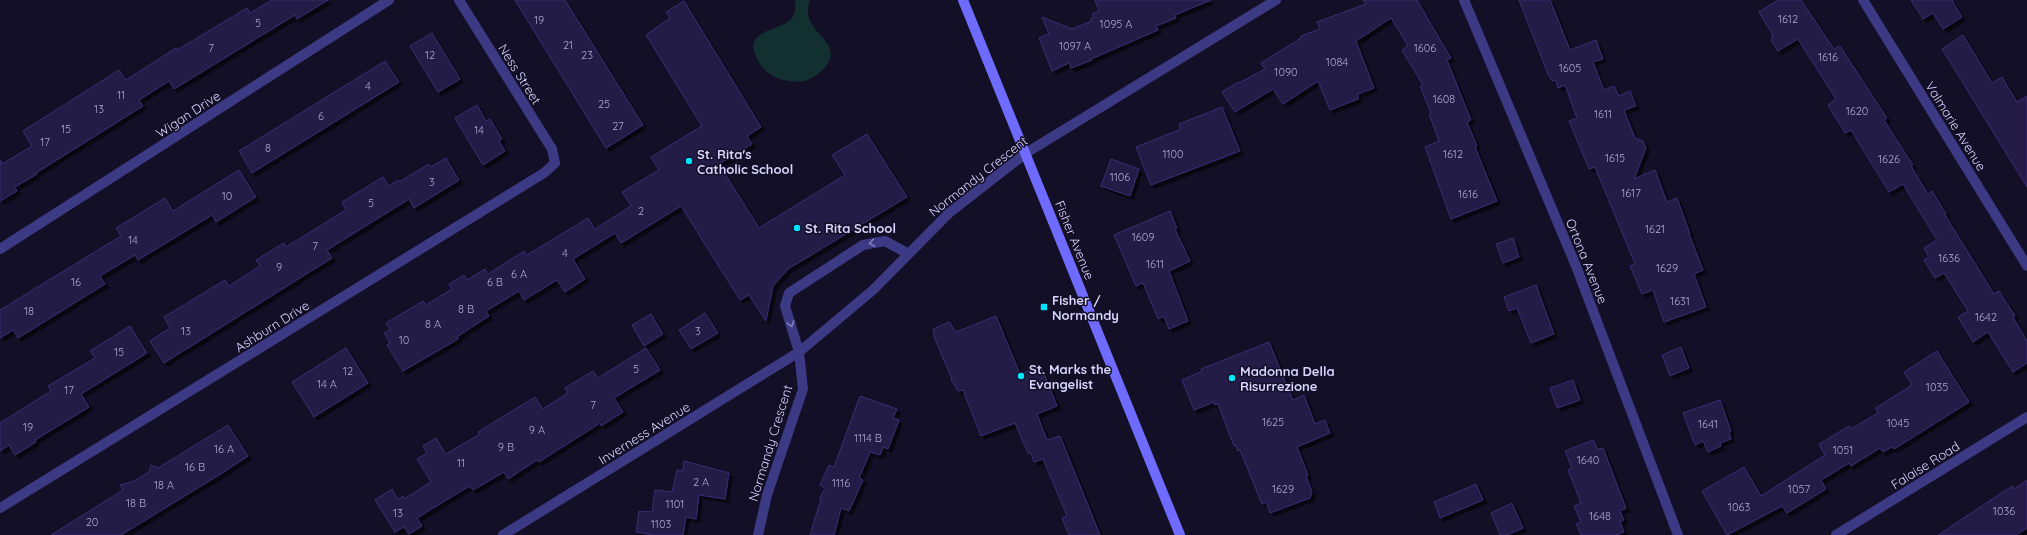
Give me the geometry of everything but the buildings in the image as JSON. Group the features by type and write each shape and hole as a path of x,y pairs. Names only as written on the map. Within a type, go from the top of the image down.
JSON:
{"main road":[{"name":"Fisher Avenue","path":"963,0 1180,535"}],"street":[{"name":"Wigan Drive","path":"0,249 389,0"},
{"name":"Ness Street","path":"459,0 552,149 555,163"},
{"name":"Normandy Crescent","path":"758,535 767,495 802,389 799,352 873,290 949,213 1026,153 1276,0"},
{"name":"Ortona Avenue","path":"1464,0 1576,266 1678,535"},
{"name":"Valmarie Avenue","path":"1862,0 2027,266"},
{"name":"Ashburn Drive","path":"0,508 544,173 555,163"},
{"path":"799,352 785,306 789,293 863,245 884,241 907,254"},
{"name":"Inverness Avenue","path":"503,535 799,352"},
{"name":"Falaise Road","path":"1836,535 2027,417"}],"green space":[{"path":"795,0 810,0 808,10 809,19 828,45 831,52 829,62 823,70 807,80 799,82 783,80 770,74 759,62 754,47 758,36 764,32 785,24 790,20 795,10"}],"place":[{"name":"St. Rita's Catholic School","path":"689,161"},
{"name":"St. Rita School","path":"797,228"},
{"name":"Fisher / Normandy","path":"1044,307"},
{"name":"St. Marks the Evangelist","path":"1021,376"},
{"name":"Madonna Della Risurrezione","path":"1232,378"}]}
